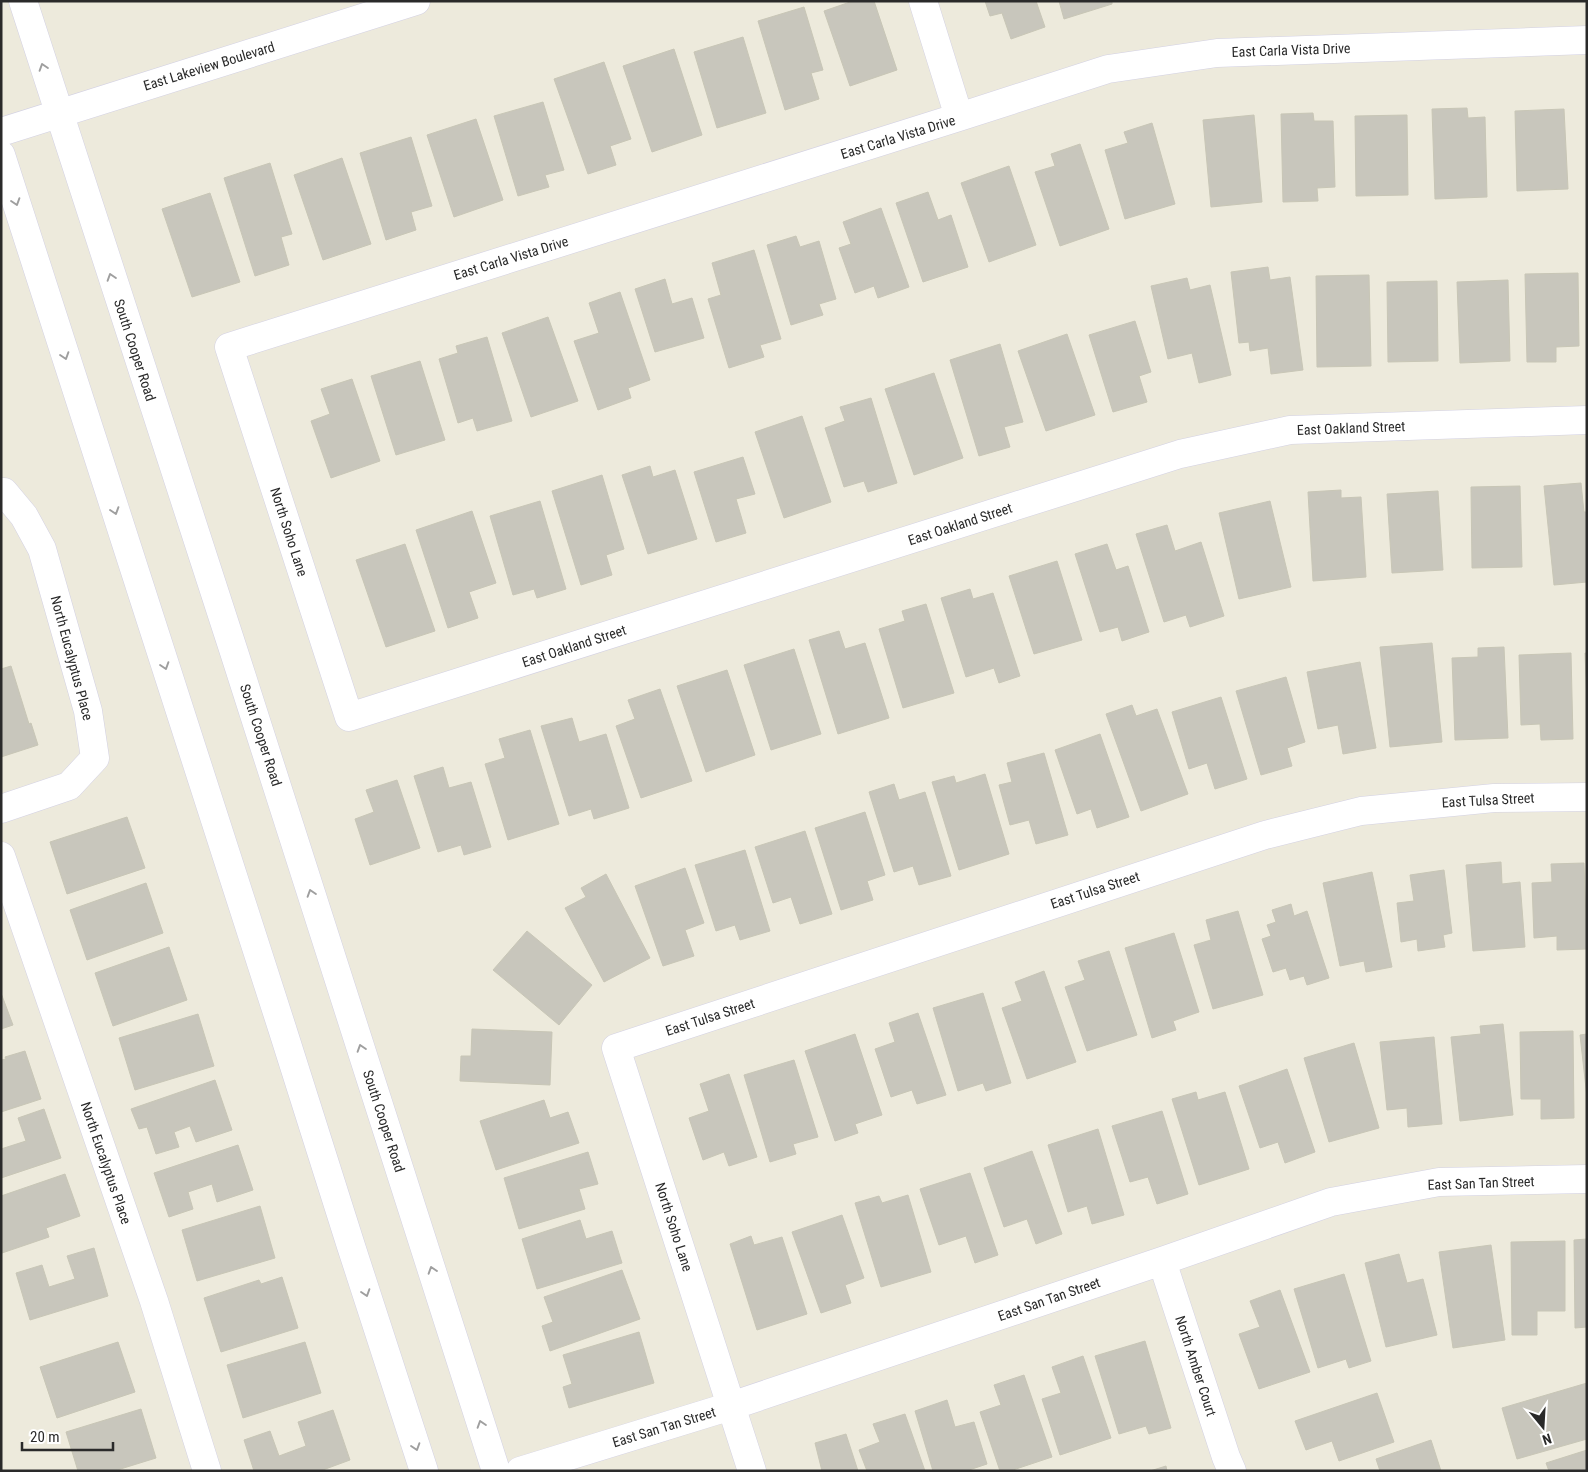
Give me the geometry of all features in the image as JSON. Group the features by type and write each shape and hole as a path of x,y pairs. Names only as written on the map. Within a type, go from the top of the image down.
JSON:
{"street":[{"name":"South Cooper Road","path":"22,1 237,661 496,1471"},
{"name":"East Lakeview Boulevard","path":"1,132 416,1"},
{"path":"923,1 959,118"},
{"name":"East Carla Vista Drive","path":"229,347 959,118 1108,69 1217,53 1587,40"},
{"path":"1,155 424,1471"},
{"name":"North Soho Lane","path":"229,347 349,716"},
{"name":"East Oakland Street","path":"349,716 1180,454 1290,430 1587,420"},
{"name":"North Eucalyptus Place","path":"1,809 68,786 95,758 88,711 42,549 24,516 2,492"},
{"name":"East Tulsa Street","path":"616,1048 1265,835 1361,811 1494,798 1587,797"},
{"name":"North Eucalyptus Place","path":"1,856 154,1301 207,1471"},
{"name":"North Soho Lane","path":"616,1048 752,1471"},
{"name":"East San Tan Street","path":"520,1471 731,1406 1331,1202 1439,1182 1587,1179"},
{"name":"North Amber Court","path":"1162,1261 1232,1471"}],"building":[{"path":"853,1 874,1 897,70 850,86 824,11"},
{"path":"985,1 1036,1 1045,27 1011,39 1002,13 990,16"},
{"path":"1059,1 1112,1 1112,4 1064,19"},
{"path":"804,7 823,70 811,73 819,99 785,110 758,21"},
{"path":"743,37 766,113 717,128 694,52"},
{"path":"674,49 702,135 652,152 623,66"},
{"path":"604,62 631,139 610,146 616,165 588,174 554,79"},
{"path":"543,102 564,170 545,175 549,187 518,196 494,116"},
{"path":"1467,108 1468,118 1485,117 1487,197 1435,199 1432,109"},
{"path":"1564,109 1568,189 1517,191 1515,111"},
{"path":"1313,113 1314,121 1333,121 1335,187 1317,188 1318,201 1283,202 1281,114"},
{"path":"1254,115 1262,202 1211,207 1203,120"},
{"path":"1407,115 1408,195 1356,196 1355,116"},
{"path":"476,119 503,200 454,217 427,135"},
{"path":"1152,123 1175,204 1125,219 1105,150 1128,143 1124,132"},
{"path":"411,137 432,206 411,212 416,230 386,240 360,153"},
{"path":"1080,144 1109,229 1060,246 1035,172 1055,166 1051,154"},
{"path":"342,158 371,244 323,260 294,175"},
{"path":"270,163 292,234 281,237 289,265 255,276 224,178"},
{"path":"1009,166 1036,245 989,262 961,183"},
{"path":"928,192 938,220 951,215 968,267 923,282 896,203"},
{"path":"210,193 240,282 192,297 162,209"},
{"path":"881,208 909,287 878,298 874,286 855,293 839,248 851,244 843,222"},
{"path":"796,236 800,247 819,241 836,299 819,304 823,315 791,325 767,245"},
{"path":"754,250 781,339 760,345 764,357 729,368 708,299 721,295 712,263"},
{"path":"1268,267 1270,280 1290,277 1303,370 1271,374 1268,348 1250,351 1249,342 1239,343 1231,272"},
{"path":"1578,273 1579,346 1556,347 1556,362 1527,362 1525,274"},
{"path":"1369,275 1371,366 1317,367 1316,276"},
{"path":"1187,278 1190,290 1210,285 1231,375 1199,383 1192,353 1168,359 1151,286"},
{"path":"665,279 672,304 692,298 704,338 655,352 635,289"},
{"path":"1508,280 1510,361 1460,363 1457,282"},
{"path":"1437,281 1438,361 1388,362 1387,282"},
{"path":"620,292 650,380 628,388 631,398 598,410 574,341 599,333 589,303"},
{"path":"548,317 578,401 531,417 502,333"},
{"path":"1135,321 1151,372 1139,376 1147,402 1113,412 1089,335"},
{"path":"1067,334 1095,415 1046,431 1018,351"},
{"path":"487,337 512,421 477,431 473,418 458,423 439,359 458,353 456,346"},
{"path":"1000,344 1023,422 1004,427 1010,447 979,456 950,360"},
{"path":"420,361 445,440 396,455 371,376"},
{"path":"934,373 963,458 914,475 885,389"},
{"path":"352,379 380,461 331,478 311,421 330,414 321,389"},
{"path":"871,398 897,483 868,492 864,481 844,487 825,428 845,421 840,407"},
{"path":"802,416 831,502 784,518 755,432"},
{"path":"743,457 755,494 736,499 746,533 716,542 694,472"},
{"path":"650,466 653,477 675,470 697,539 648,554 622,475"},
{"path":"602,475 624,549 606,555 612,575 581,585 552,491"},
{"path":"1581,483 1584,512 1587,512 1587,582 1554,585 1544,486"},
{"path":"1520,486 1522,567 1472,568 1471,487"},
{"path":"1341,490 1341,498 1361,497 1366,577 1313,581 1308,492"},
{"path":"1438,491 1443,570 1392,573 1387,494"},
{"path":"540,501 566,589 537,598 534,589 513,595 490,516"},
{"path":"1270,501 1291,587 1239,599 1219,513"},
{"path":"472,511 496,583 469,592 478,618 448,628 416,530"},
{"path":"1167,525 1175,551 1201,542 1224,616 1190,627 1186,615 1164,622 1136,534"},
{"path":"405,544 435,631 386,647 356,560"},
{"path":"1107,544 1116,570 1128,566 1149,632 1122,641 1118,627 1100,632 1075,554"},
{"path":"1057,561 1082,640 1034,654 1009,576"},
{"path":"970,589 973,599 993,593 1020,676 999,683 994,668 966,677 941,598"},
{"path":"926,604 954,693 903,708 879,629 905,621 902,611"},
{"path":"839,631 845,649 865,643 889,718 838,734 809,640"},
{"path":"1432,643 1442,742 1390,747 1380,647"},
{"path":"1504,647 1508,738 1455,740 1452,658 1478,657 1478,648"},
{"path":"794,649 821,734 771,750 744,665"},
{"path":"1571,653 1573,739 1541,740 1540,724 1521,725 1519,655"},
{"path":"1585,653 1587,653 1587,702"},
{"path":"1360,662 1376,748 1343,754 1338,725 1318,729 1307,672"},
{"path":"11,666 29,724 31,723 38,745 1,757 1,669"},
{"path":"727,670 755,755 706,772 677,686"},
{"path":"1286,677 1305,742 1287,748 1292,766 1261,775 1236,691"},
{"path":"660,689 692,781 641,798 616,726 635,719 628,700"},
{"path":"1221,697 1247,779 1215,789 1207,763 1189,769 1172,712"},
{"path":"1132,705 1136,716 1157,709 1188,794 1141,811 1106,714"},
{"path":"572,718 579,742 606,734 629,808 594,819 591,809 569,816 541,726"},
{"path":"530,730 559,824 508,840 485,764 505,758 499,739"},
{"path":"1100,734 1129,817 1097,828 1091,809 1077,814 1055,750"},
{"path":"1044,753 1068,835 1036,844 1029,820 1010,825 999,785 1012,782 1007,763"},
{"path":"443,767 449,788 471,782 491,847 464,855 461,845 438,852 414,776"},
{"path":"985,774 1009,854 959,870 932,782 954,776 956,783"},
{"path":"397,780 420,848 370,865 355,819 374,812 366,790"},
{"path":"894,784 899,800 925,792 951,876 919,885 913,866 894,872 869,792"},
{"path":"865,812 885,875 867,881 873,900 841,910 815,828"},
{"path":"127,817 145,868 67,894 50,842"},
{"path":"805,831 832,914 800,924 791,897 773,903 755,847"},
{"path":"745,850 770,931 740,940 735,925 716,931 695,865"},
{"path":"1501,862 1502,884 1520,882 1525,947 1473,951 1466,865"},
{"path":"1584,863 1587,949 1557,950 1557,936 1534,938 1532,883 1552,882 1551,864"},
{"path":"685,868 704,923 685,930 694,956 663,966 635,886"},
{"path":"1444,870 1452,933 1443,935 1445,947 1418,951 1417,939 1401,942 1397,903 1414,901 1410,875"},
{"path":"1372,872 1392,967 1366,972 1364,961 1340,966 1323,883"},
{"path":"606,874 650,958 604,982 565,908 586,897 581,888"},
{"path":"146,883 163,933 87,960 70,910"},
{"path":"1291,904 1294,916 1307,911 1329,978 1307,985 1304,976 1290,980 1286,968 1273,972 1262,939 1271,936 1267,925 1276,922 1272,910"},
{"path":"1238,911 1263,995 1213,1009 1194,945 1211,940 1206,920"},
{"path":"527,931 592,985 559,1025 493,970"},
{"path":"1174,933 1199,1012 1173,1021 1176,1030 1152,1038 1125,948"},
{"path":"169,947 187,1000 113,1026 95,973"},
{"path":"1109,951 1137,1035 1087,1051 1065,987 1085,980 1078,961"},
{"path":"1044,971 1076,1062 1027,1079 1002,1008 1022,1001 1015,982"},
{"path":"1,993 13,1025 1,1029"},
{"path":"983,993 1011,1083 986,1091 983,1083 958,1091 933,1008"},
{"path":"918,1013 946,1095 917,1104 912,1090 891,1097 875,1049 895,1042 889,1023"},
{"path":"198,1014 214,1066 135,1090 119,1038"},
{"path":"1503,1024 1513,1115 1460,1121 1451,1037 1481,1034 1480,1026"},
{"path":"472,1029 552,1032 550,1085 460,1081 461,1056 471,1056"},
{"path":"1573,1031 1574,1118 1541,1119 1541,1099 1521,1099 1520,1032"},
{"path":"855,1034 882,1115 855,1124 858,1133 835,1141 805,1051"},
{"path":"1587,1034 1587,1097 1580,1035"},
{"path":"1434,1037 1442,1124 1408,1127 1407,1108 1387,1110 1380,1042"},
{"path":"1354,1043 1379,1128 1329,1142 1304,1058"},
{"path":"25,1051 41,1099 1,1112 1,1060"},
{"path":"794,1060 818,1137 793,1144 796,1154 770,1162 744,1075"},
{"path":"1287,1069 1315,1152 1285,1163 1278,1142 1260,1148 1239,1086"},
{"path":"729,1074 757,1157 729,1166 724,1152 703,1160 689,1118 709,1111 700,1084"},
{"path":"215,1080 232,1130 196,1142 190,1126 174,1132 179,1147 156,1154 147,1127 139,1129 131,1109"},
{"path":"1196,1092 1198,1100 1225,1092 1249,1169 1199,1185 1172,1099"},
{"path":"544,1100 550,1118 568,1112 579,1143 496,1170 480,1121"},
{"path":"44,1109 61,1158 1,1178 1,1149 26,1141 18,1118"},
{"path":"1162,1111 1188,1194 1157,1204 1148,1177 1130,1182 1112,1126"},
{"path":"1098,1129 1124,1215 1092,1224 1087,1206 1068,1212 1048,1145"},
{"path":"238,1145 253,1190 217,1202 212,1184 188,1192 193,1209 169,1217 154,1173"},
{"path":"1032,1151 1062,1234 1036,1244 1027,1219 1004,1227 984,1168"},
{"path":"588,1152 598,1184 579,1189 585,1209 519,1229 504,1178"},
{"path":"970,1173 998,1255 975,1263 966,1236 939,1245 920,1189"},
{"path":"65,1174 80,1216 46,1228 49,1237 2,1253 1,1196"},
{"path":"908,1195 931,1272 881,1287 855,1203 879,1196 882,1203"},
{"path":"260,1206 275,1258 197,1281 182,1230"},
{"path":"842,1215 864,1278 845,1285 851,1303 821,1313 792,1232"},
{"path":"580,1220 586,1239 612,1231 622,1263 537,1289 522,1239"},
{"path":"751,1236 754,1245 782,1237 807,1314 757,1330 730,1244"},
{"path":"1587,1239 1587,1327 1575,1328 1574,1240"},
{"path":"1565,1241 1565,1311 1537,1311 1537,1335 1512,1335 1511,1242"},
{"path":"1491,1245 1505,1340 1453,1348 1439,1252"},
{"path":"94,1248 108,1296 30,1320 16,1273 42,1265 49,1287 75,1279 67,1256"},
{"path":"1399,1254 1407,1283 1423,1279 1437,1335 1386,1347 1365,1263"},
{"path":"622,1270 640,1319 550,1351 542,1326 553,1322 544,1297"},
{"path":"1344,1274 1371,1361 1349,1368 1346,1359 1318,1368 1294,1289"},
{"path":"282,1277 298,1328 221,1352 204,1298 259,1280 261,1284"},
{"path":"1280,1290 1310,1372 1259,1389 1239,1334 1260,1327 1250,1301"},
{"path":"639,1332 654,1383 569,1408 563,1387 572,1384 563,1355"},
{"path":"1145,1341 1171,1428 1149,1434 1146,1426 1119,1434 1095,1356"},
{"path":"118,1342 135,1392 57,1418 40,1367"},
{"path":"305,1342 321,1393 243,1418 227,1365"},
{"path":"1083,1356 1111,1438 1060,1455 1042,1399 1061,1393 1052,1367"},
{"path":"1024,1375 1052,1457 1010,1471 1000,1471 980,1412 1001,1405 994,1385"},
{"path":"1587,1383 1587,1439 1517,1459 1502,1408"},
{"path":"1377,1393 1394,1442 1339,1461 1332,1441 1306,1450 1295,1421"},
{"path":"947,1400 955,1427 974,1422 987,1464 966,1471 933,1471 915,1411"},
{"path":"141,1409 156,1458 114,1471 78,1471 66,1432"},
{"path":"333,1410 350,1460 320,1471 254,1471 244,1440 270,1431 279,1456 306,1446 298,1422"},
{"path":"905,1414 925,1471 867,1471 859,1450 880,1442 873,1424"},
{"path":"846,1434 858,1471 822,1471 815,1443"},
{"path":"1431,1440 1441,1471 1380,1471 1376,1459"},
{"path":"1587,1450 1587,1471 1549,1471 1546,1463"},
{"path":"1166,1466 1167,1471 1150,1471"}]}
